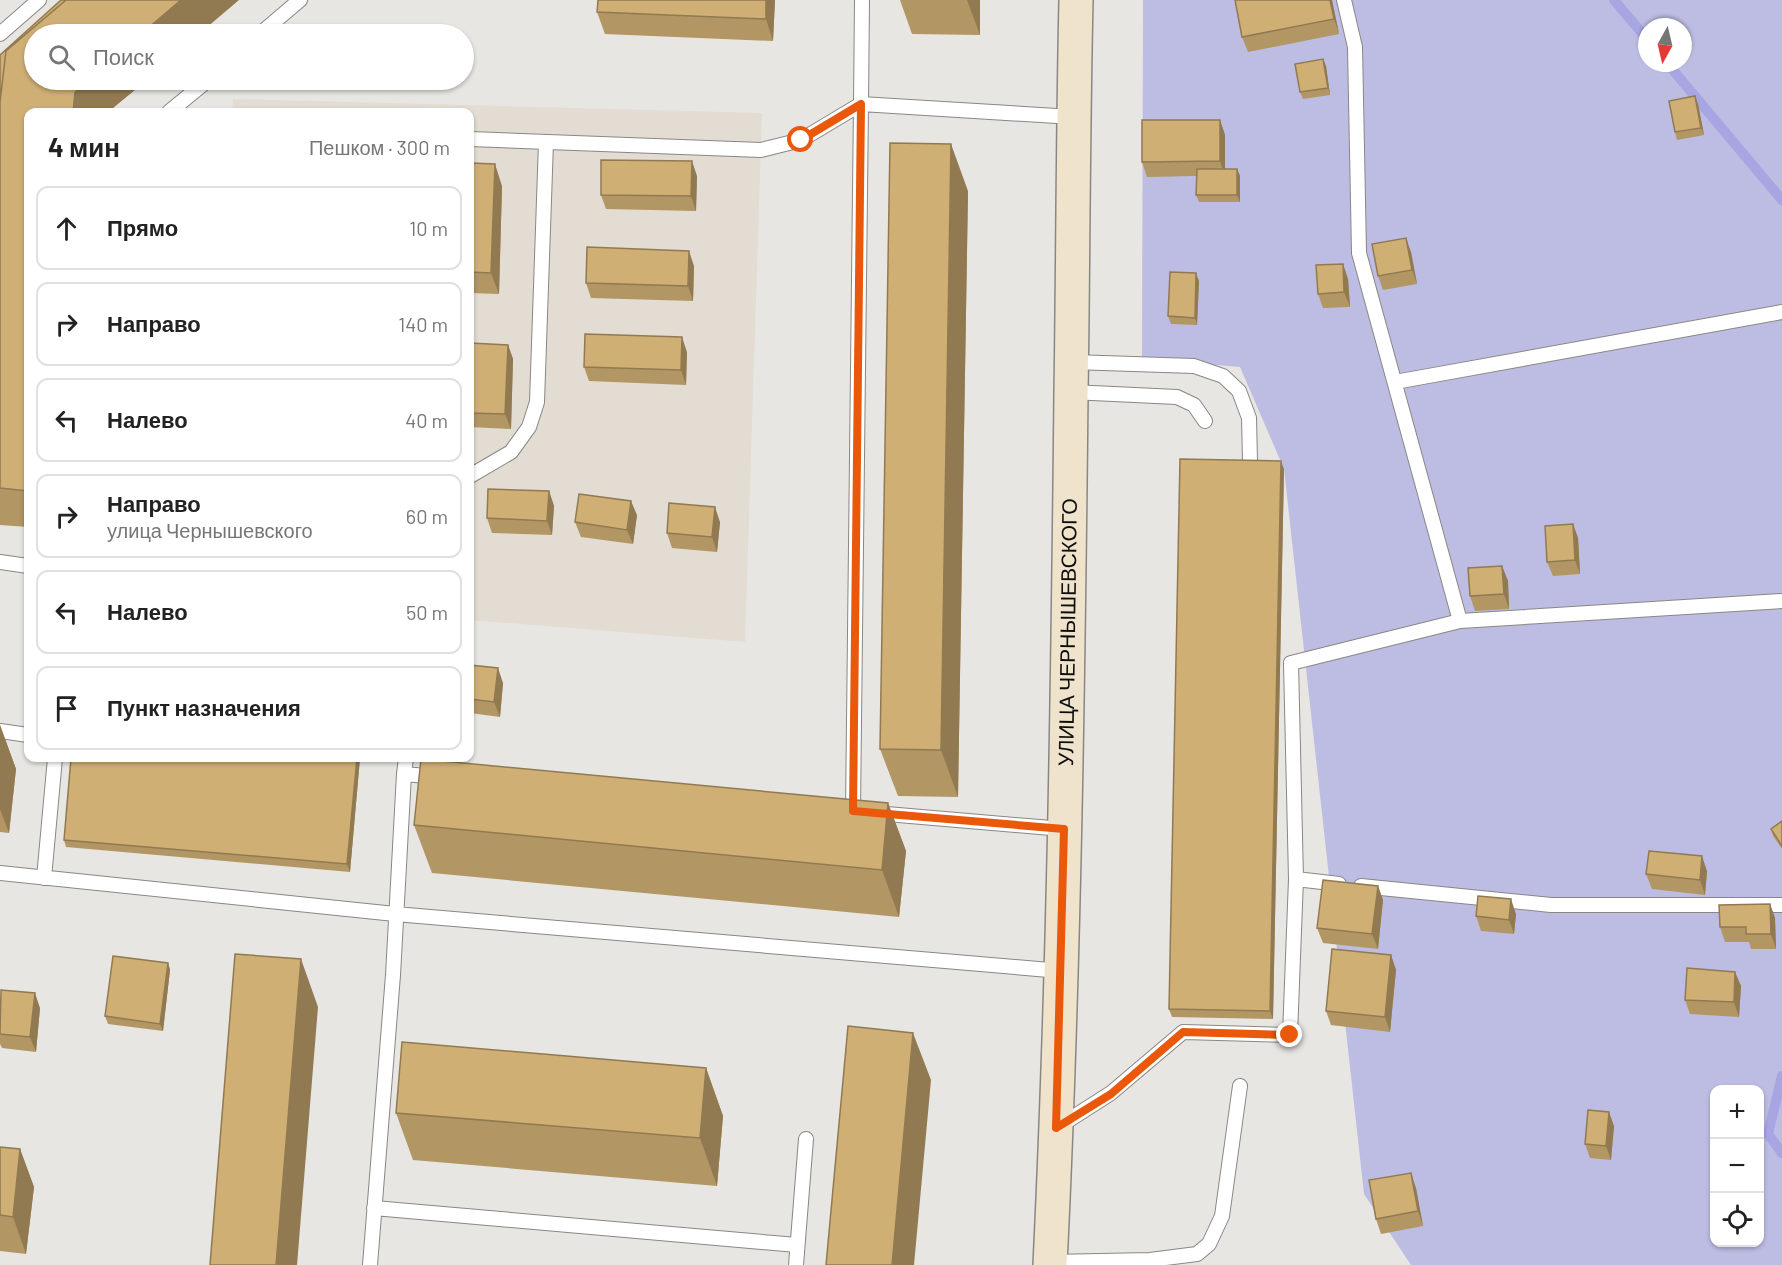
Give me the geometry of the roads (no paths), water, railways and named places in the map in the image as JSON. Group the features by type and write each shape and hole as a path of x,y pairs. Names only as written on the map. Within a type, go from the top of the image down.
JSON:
{"street":[{"name":"УЛИЦА ЧЕРНЫШЕВСКОГО","path":"1050,1264 1064,829 1076,0"}],"lane":[{"path":"0,34 39,0"},
{"path":"272,24 300,0"},
{"path":"861,0 847,810 1064,829"},
{"path":"1344,0 1355,47 1359,253 1460,621"},
{"path":"174,108 196,90"},
{"path":"474,139 760,150 801,140 861,104 1073,117"},
{"path":"474,474 511,452 529,427 537,402 546,142"},
{"path":"1395,382 1782,312"},
{"path":"1071,377 1194,366 1223,376 1239,391 1249,418 1250,461"},
{"path":"1071,377 1177,397 1194,405 1205,421"},
{"path":"0,562 24,565"},
{"path":"1056,1128 1111,1094 1183,1032 1290,1035 1296,879 1291,663 1460,621 1782,601"},
{"path":"0,731 24,734"},
{"path":"44,878 55,762"},
{"path":"370,1265 393,975 406,762"},
{"path":"404,774 451,778"},
{"path":"0,873 395,914 1061,971"},
{"path":"1296,879 1551,905 1782,904"},
{"path":"1050,1264 1150,1260 1197,1254 1209,1244 1222,1216 1240,1086"},
{"path":"796,1265 806,1139"},
{"path":"374,1208 797,1245"}],"waterway":[{"path":"1614,0 1638,28"},
{"path":"1675,72 1782,200"},
{"path":"1782,1076 1768,1134 1782,1153"}]}
